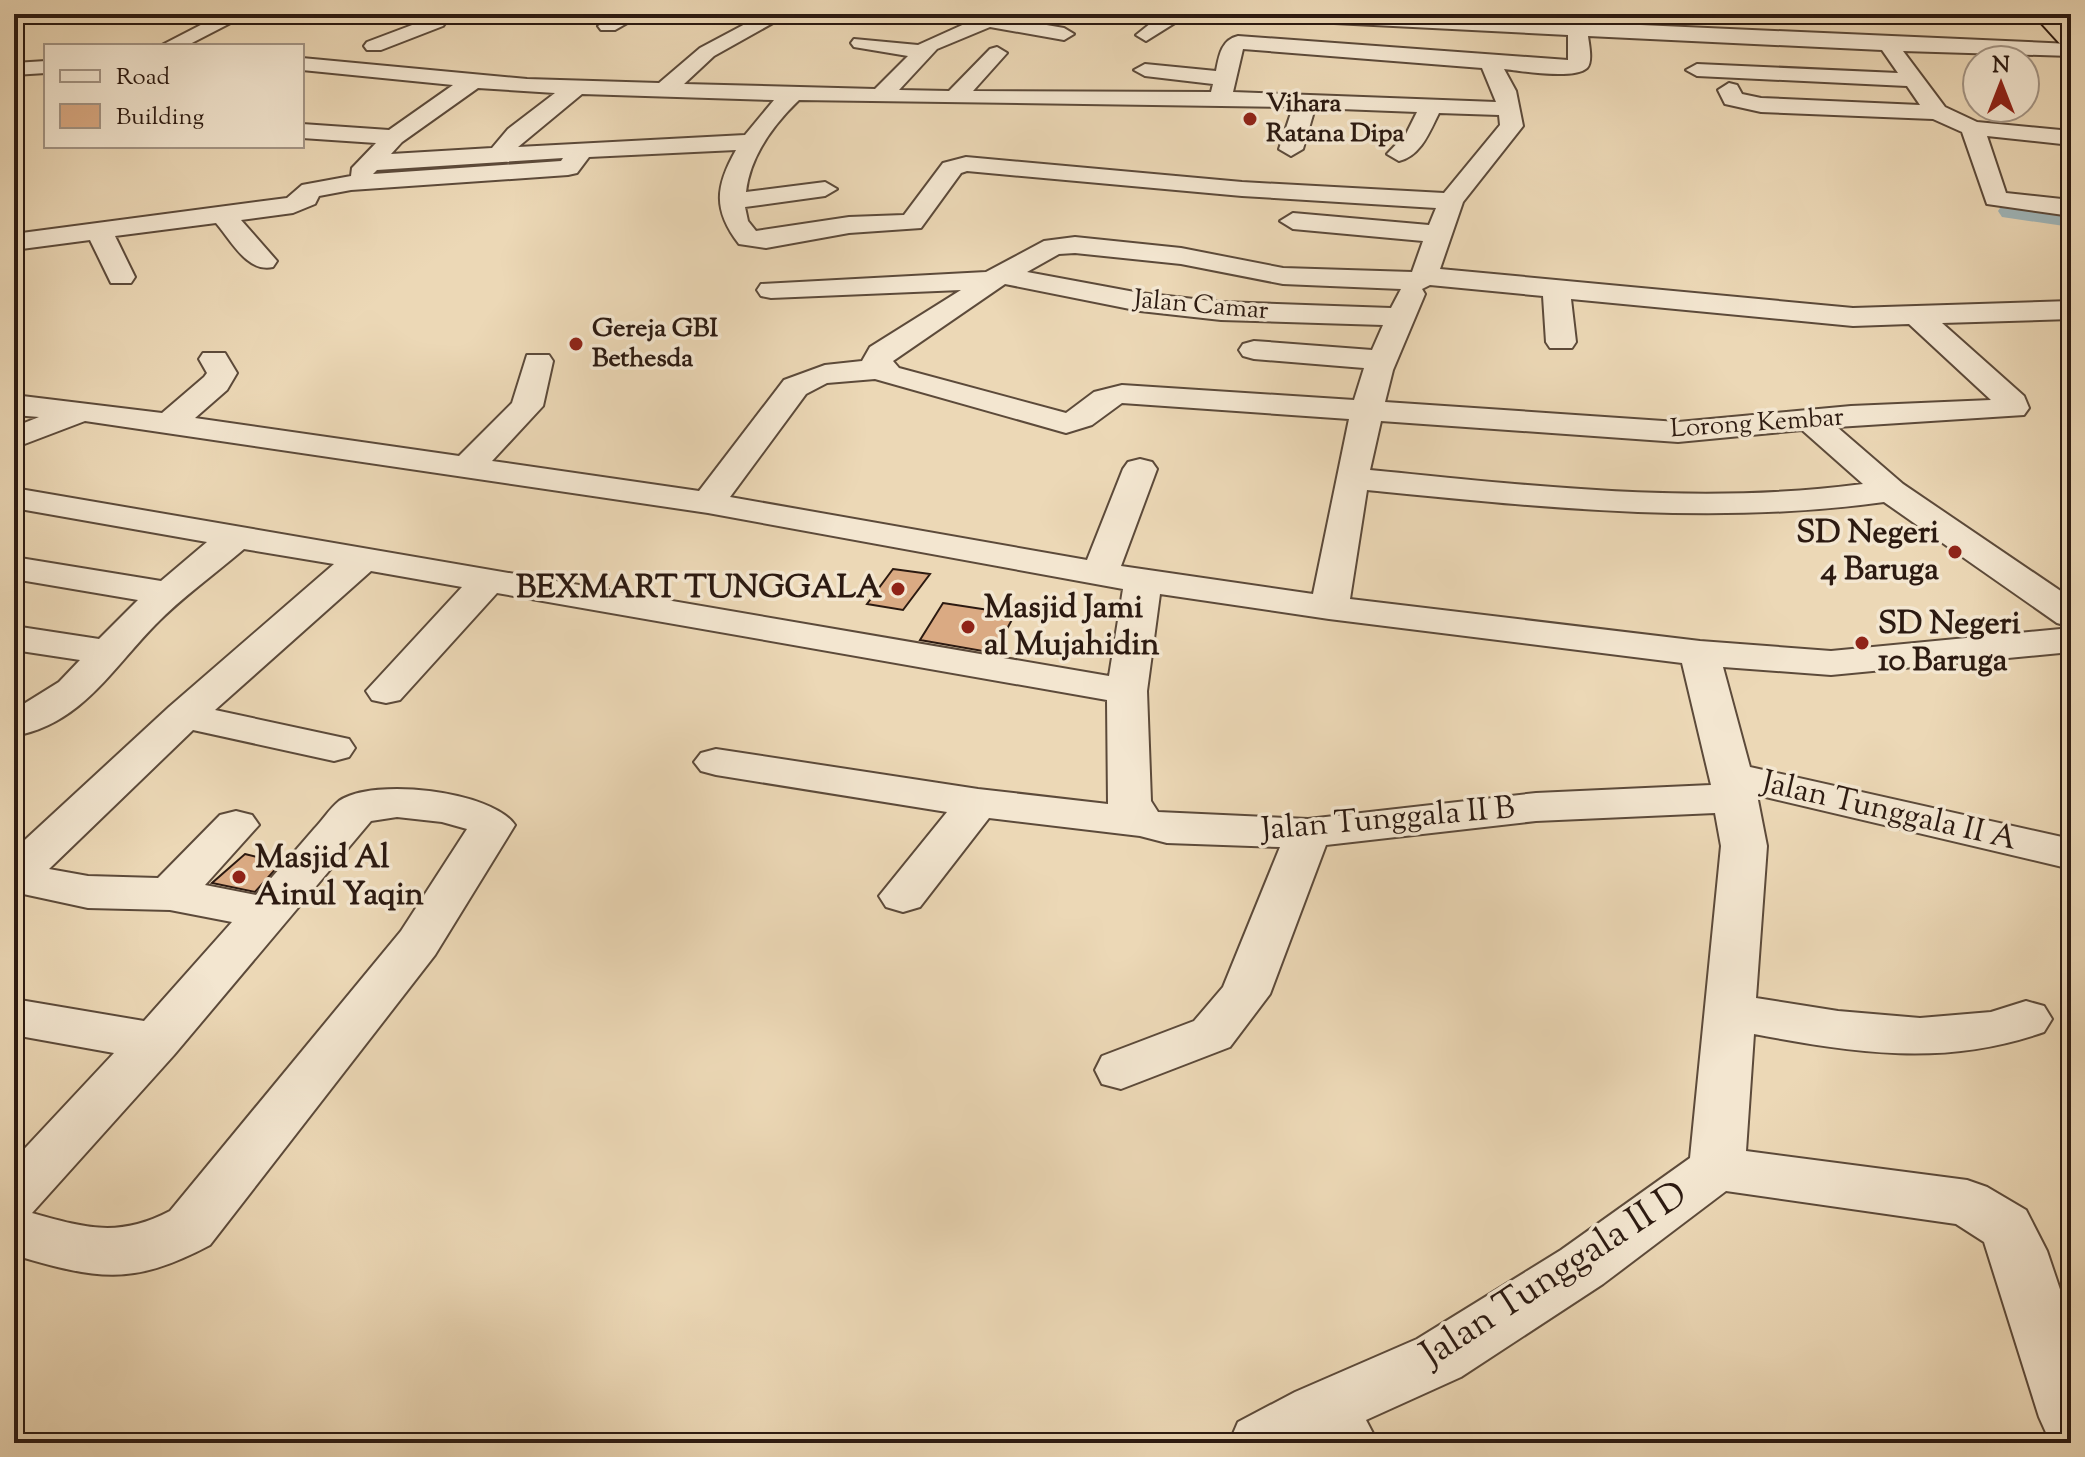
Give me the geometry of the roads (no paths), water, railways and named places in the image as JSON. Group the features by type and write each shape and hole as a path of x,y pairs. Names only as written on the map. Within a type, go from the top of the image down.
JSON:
{"highway":[{"path":"2043,14 2071,42"},
{"path":"2059,14 2071,24"}],"street":[{"path":"14,14 48,14 53,35"},
{"path":"174,44 238,14"},
{"path":"608,26 633,14"},
{"path":"624,114 717,46 779,14"},
{"path":"1133,14 1168,21 1146,35"},
{"path":"1275,14 1463,18 1717,37 2071,50"},
{"path":"1703,14 1717,37 1734,80 1733,99 1749,103 1937,112 1972,128 2071,138"},
{"path":"882,95 928,65 936,41 996,18 1064,34"},
{"path":"304,61 436,22"},
{"path":"1222,89 1233,44 1241,42 1579,66 1578,29"},
{"path":"861,43 928,65 975,74"},
{"path":"1887,43 1937,112"},
{"path":"357,46 398,48"},
{"path":"955,98 997,53"},
{"path":"304,62 470,83 576,88 1164,101 1222,89"},
{"path":"1329,608 1351,478 1382,360 1421,278 1451,201 1503,142 1512,126 1510,109 1489,62"},
{"path":"14,69 44,67"},
{"path":"1145,70 1173,72 1222,89 1306,101 1510,109"},
{"path":"1697,70 1734,80 1912,80"},
{"path":"1173,72 1164,101 1173,124"},
{"path":"351,183 394,137 470,83"},
{"path":"498,156 516,134 576,88"},
{"path":"796,91 765,119 736,176 731,201 745,237 758,240 840,226 912,222 952,168 966,164 1242,189 1451,201"},
{"path":"889,118 910,97"},
{"path":"1291,149 1306,101"},
{"path":"1399,154 1416,137 1432,105"},
{"path":"342,111 416,120"},
{"path":"1972,128 1996,199 2071,208"},
{"path":"304,131 394,137"},
{"path":"370,163 752,142"},
{"path":"14,242 293,205 306,199 306,193 311,190 351,183 568,168 582,150"},
{"path":"731,201 825,189"},
{"path":"223,215 263,261"},
{"path":"1293,221 1437,234"},
{"path":"100,232 121,277"},
{"path":"708,503 795,387 809,378 831,373 880,369 877,362 881,353 998,278 1040,253 1075,245 1181,256 1283,276 1421,278 1817,314 1919,318 2071,310"},
{"name":"Jalan Camar","path":"771,290 998,278 1140,302 1221,311 1400,317"},
{"path":"1556,288 1561,342"},
{"name":"Lorong Kembar","path":"880,369 888,375 1066,423 1084,417 1106,396 1122,394 1678,432 1810,420 2013,408 2013,403 1987,377 1919,318"},
{"path":"1254,350 1382,360"},
{"path":"167,425 216,383 222,373 214,359"},
{"path":"467,467 527,406 538,361"},
{"path":"14,405 82,411 708,503 1143,581 1329,608 1700,653 1831,663 1874,662 2027,641 2071,640"},
{"path":"14,438 82,411"},
{"path":"1810,420 1891,491 2071,615"},
{"path":"1100,574 1140,469"},
{"path":"1351,478 1694,504 1780,503 1891,491"},
{"path":"14,498 1127,691"},
{"path":"22,721 73,691 98,665 105,652 167,593 237,536"},
{"path":"14,877 184,716 361,560"},
{"path":"14,568 167,593"},
{"path":"386,691 488,581"},
{"path":"1142,822 1133,814 1129,801 1127,691 1143,581"},
{"path":"14,638 105,652"},
{"path":"1700,653 1734,787 1744,846 1717,1168 1967,1203 1990,1213 2006,1226 2018,1251 2071,1417"},
{"path":"184,716 334,748"},
{"name":"Jalan Tunggala II B","path":"716,762 978,803 1142,822 1167,829 1308,833 1734,787"},
{"name":"Jalan Tunggala II A","path":"1734,787 2071,854"},
{"path":"14,1197 156,1042 355,811 387,803 468,813 492,825 418,943 190,1228 148,1250 120,1255 79,1249 14,1232"},
{"path":"903,896 978,803"},
{"path":"170,894 236,825"},
{"path":"1121,1070 1212,1034 1245,994 1308,833"},
{"path":"14,877 88,892 170,894 269,913"},
{"path":"1728,1011 1892,1034 1958,1036 2009,1028 2026,1019"},
{"path":"14,1017 156,1042"},
{"name":"Jalan Tunggala II D","path":"1261,1443 1332,1428 1582,1267 1717,1168"}],"waterway":[{"path":"2013,211 2071,218"}],"place":[{"name":"Vihara Ratana Dipa","path":"1250,119"},
{"name":"Gereja GBI Bethesda","path":"576,344"},
{"name":"SD Negeri 4 Baruga","path":"1955,552"},
{"name":"BEXMART TUNGGALA","path":"898,589"},
{"name":"Masjid Jami al Mujahidin","path":"968,627"},
{"name":"SD Negeri 10 Baruga","path":"1862,643"},
{"name":"Masjid Al Ainul Yaqin","path":"239,877"}]}
